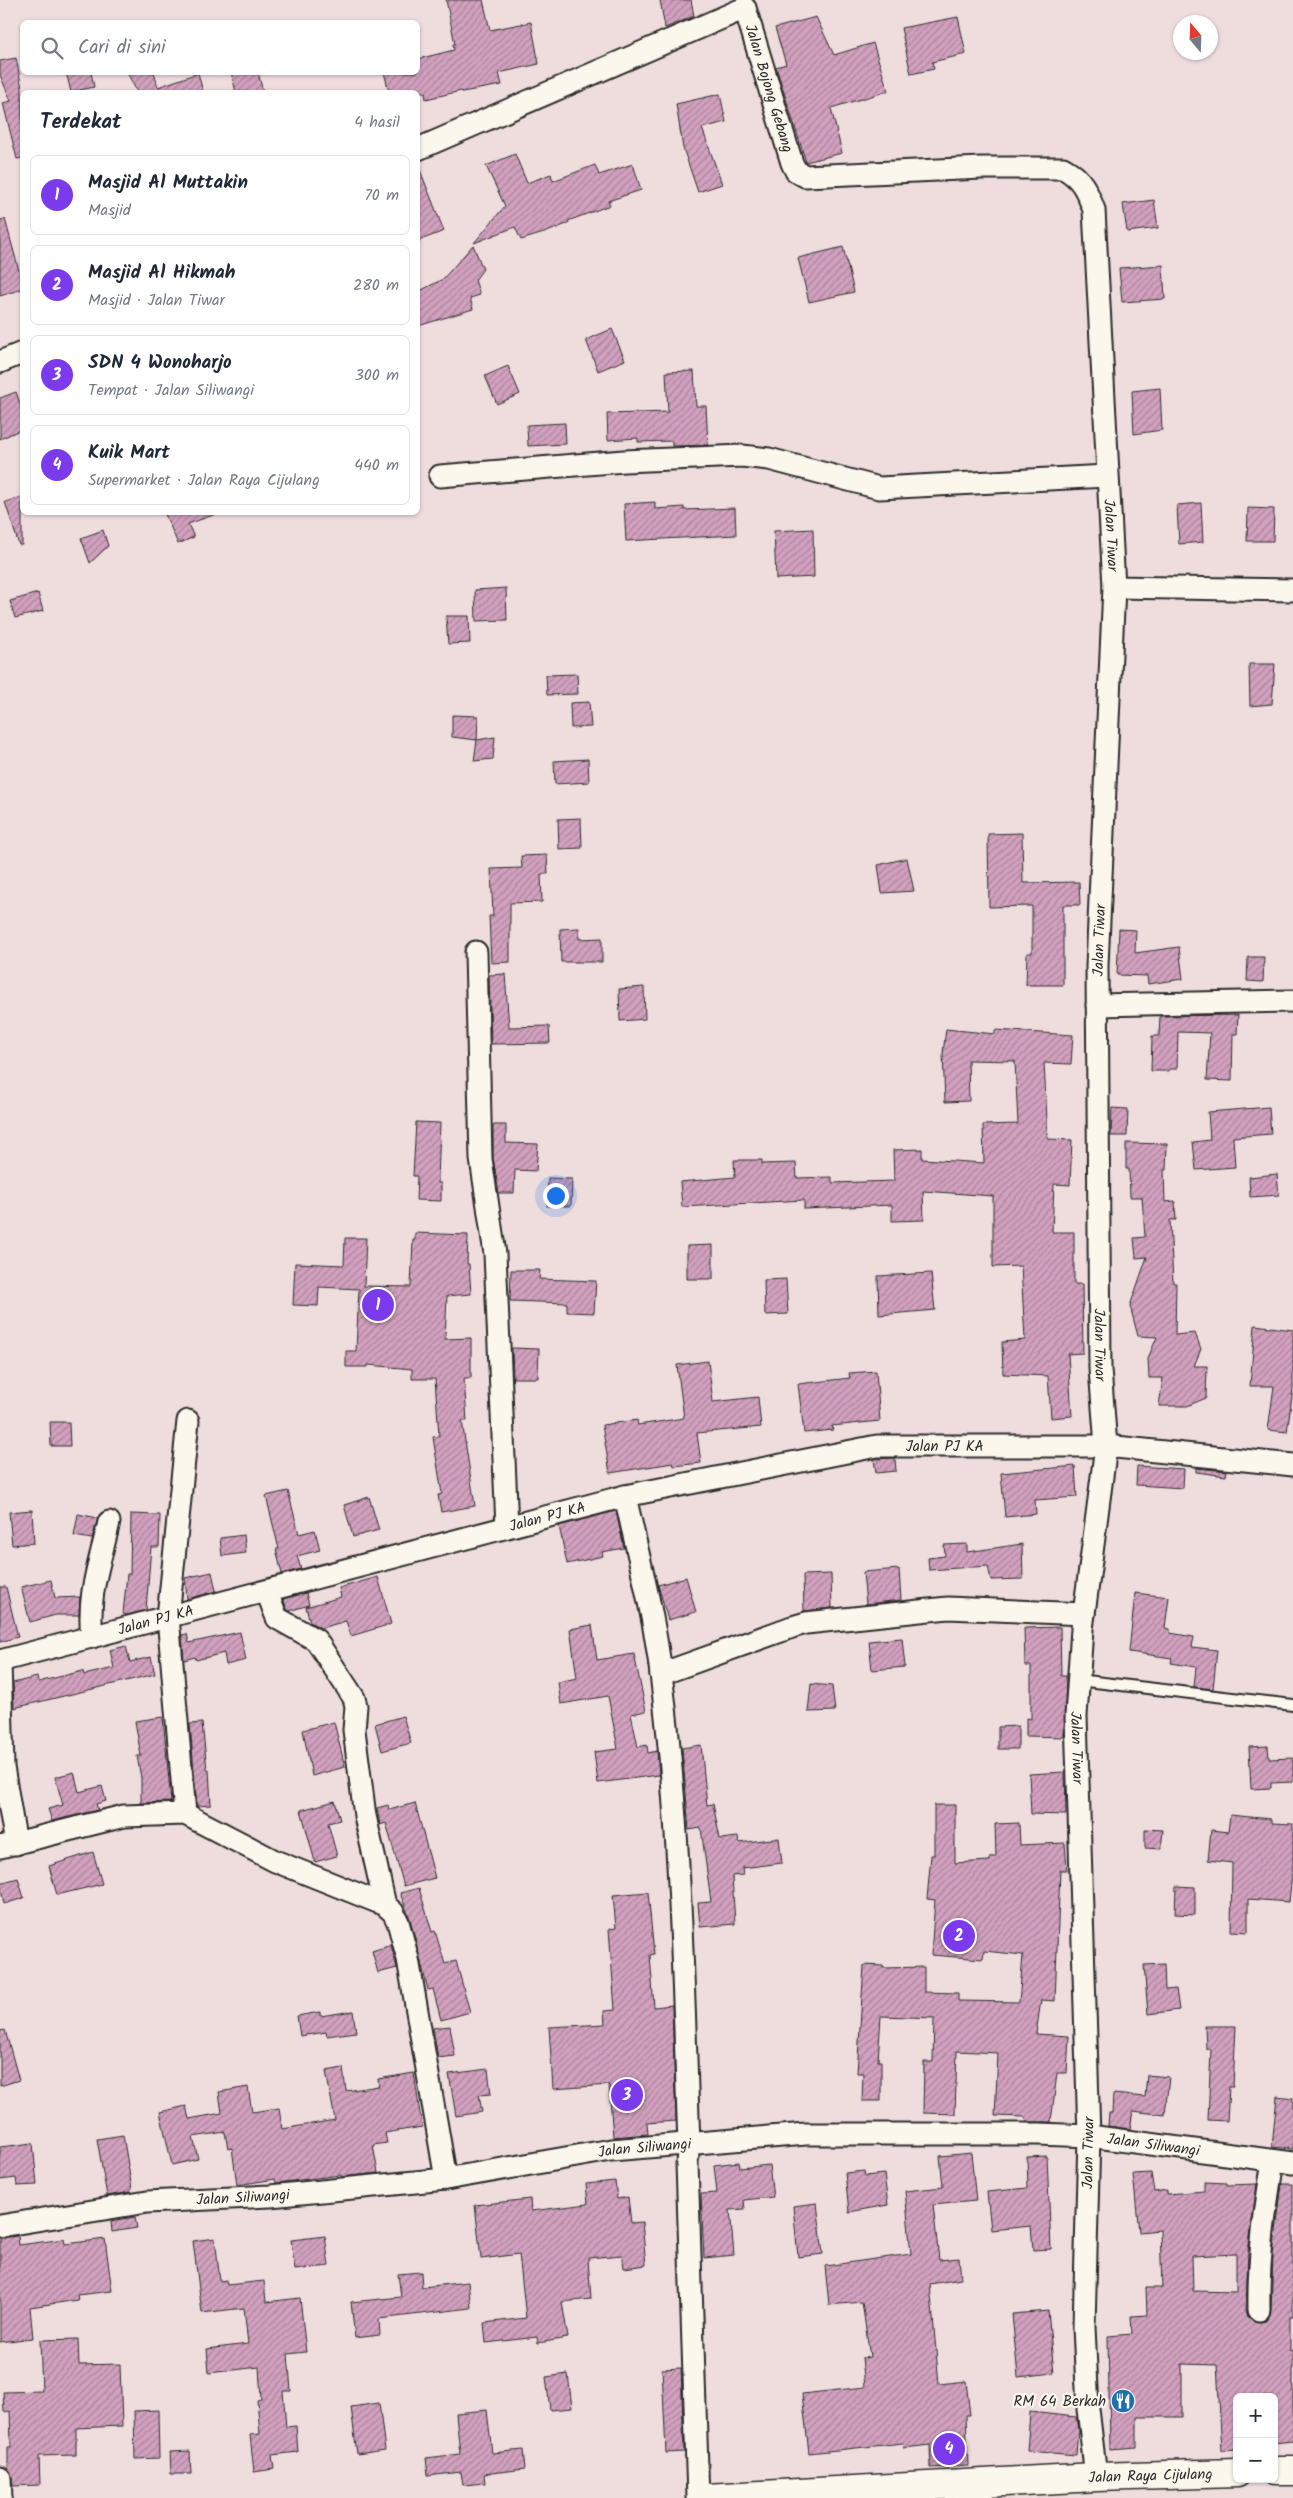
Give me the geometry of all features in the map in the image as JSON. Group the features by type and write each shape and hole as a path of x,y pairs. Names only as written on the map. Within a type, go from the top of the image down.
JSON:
{"highway":[{"path":"1278,2472 1293,2471"},
{"name":"Jalan Raya Cijulang","path":"705,2498 1096,2477 1233,2473"}],"street":[{"name":"Jalan Bojong Gebang","path":"420,147 744,4 792,163 796,170 805,176 982,168 1063,168 1074,174 1084,185 1094,210"},
{"name":"Jalan Tiwar","path":"1094,210 1114,587 1097,966 1100,1369 1106,1446 1084,1614 1076,1716 1090,2136 1084,2326 1088,2409 1096,2477"},
{"path":"0,362 20,354"},
{"path":"440,476 624,461 742,456 769,459 879,488 1107,476"},
{"path":"1114,587 1293,590"},
{"path":"476,952 481,1160 496,1254 507,1527"},
{"path":"1097,1005 1293,1001"},
{"path":"185,1814 168,1617 188,1421"},
{"name":"Jalan PJ KA","path":"0,1661 625,1496 877,1446 1106,1446 1293,1465"},
{"path":"625,1496 652,1615 661,1674 678,1854 689,2144 687,2164 698,2498"},
{"path":"92,1637 90,1600 96,1567 109,1522"},
{"path":"267,1592 277,1618 316,1640 354,1698 356,1706 354,1730 365,1816 385,1905"},
{"path":"661,1674 792,1626 806,1623 948,1608 1084,1614"},
{"path":"0,1661 2,1767 8,1846 124,1816 185,1814 275,1861 385,1905 393,1912 398,1922 408,1959 446,2178"},
{"name":"Jalan Siliwangi","path":"0,2226 147,2202 270,2196 446,2178 611,2150 806,2134 1040,2134 1090,2136 1283,2162"},
{"path":"1259,2310 1258,2272 1262,2234 1283,2162"},
{"path":"0,2478 1,2498"}],"lane":[{"path":"1078,1680 1293,1705"}],"building":[{"path":"446,0 483,0 490,30 531,22 539,64 499,73 502,85 461,91 426,99 425,92 420,92 420,90 388,90 385,75 420,75 420,58 454,50 453,44 455,44"},
{"path":"660,0 691,0 694,16 665,28"},
{"path":"816,17 834,55 873,43 888,91 831,108 842,153 806,162 776,67 786,64 775,28"},
{"path":"958,17 966,54 932,62 934,69 911,74 901,28"},
{"path":"16,58 22,88 20,90 20,158 17,159 3,103 11,101 0,75 0,61"},
{"path":"67,75 92,75 94,87 70,90"},
{"path":"128,75 155,75 158,87 192,75 199,75 202,90 136,90"},
{"path":"232,75 259,75 262,90 236,90"},
{"path":"720,94 726,122 702,128 722,184 698,192 683,148 676,104"},
{"path":"515,154 527,183 551,174 553,181 595,165 599,175 633,164 641,190 608,201 610,205 568,221 569,223 547,232 521,240 515,227 474,243 505,206 486,166"},
{"path":"420,170 444,231 420,240"},
{"path":"1154,200 1158,228 1127,232 1123,204"},
{"path":"5,219 20,275 20,290 0,296 0,220"},
{"path":"473,245 483,269 475,280 480,295 470,298 473,309 420,325 420,291 443,279"},
{"path":"843,247 854,292 809,302 798,258"},
{"path":"1163,265 1165,299 1122,302 1119,268"},
{"path":"612,329 625,360 598,371 586,340"},
{"path":"508,366 520,394 497,404 485,376"},
{"path":"694,371 696,406 706,406 708,445 672,446 672,441 638,442 638,438 608,440 607,414 668,412 666,372"},
{"path":"1160,388 1162,430 1134,434 1132,391"},
{"path":"16,392 20,403 20,430 0,439 0,398"},
{"path":"565,423 566,444 528,446 527,425"},
{"path":"20,498 22,545 19,545 5,502"},
{"path":"655,502 655,509 684,507 684,510 735,508 736,535 626,541 624,504"},
{"path":"1201,503 1203,542 1179,544 1177,505"},
{"path":"1248,508 1274,509 1273,541 1247,541"},
{"path":"165,515 213,515 188,524 194,537 178,544"},
{"path":"813,529 814,577 776,579 774,531"},
{"path":"103,530 108,546 90,563 81,538"},
{"path":"506,588 507,620 476,621 475,590"},
{"path":"38,593 43,611 15,618 10,601"},
{"path":"446,616 469,616 470,643 448,644"},
{"path":"1249,664 1275,664 1272,704 1250,706"},
{"path":"577,674 578,694 547,695 546,675"},
{"path":"589,702 591,727 571,728 570,703"},
{"path":"452,715 478,716 477,740 452,737"},
{"path":"495,737 493,759 474,761 477,740"},
{"path":"588,759 589,782 555,784 554,761"},
{"path":"581,818 582,848 559,849 558,819"},
{"path":"1022,833 1023,883 1079,882 1080,905 1063,905 1063,985 1026,985 1027,953 1032,953 1032,906 989,907 988,834"},
{"path":"547,855 548,874 541,874 542,902 510,903 510,962 491,963 489,916 493,916 491,869 522,868 521,856"},
{"path":"907,858 914,891 882,893 878,865"},
{"path":"579,928 579,939 602,938 602,962 561,962 560,929"},
{"path":"1119,929 1136,930 1135,953 1179,947 1183,979 1148,984 1147,976 1117,975"},
{"path":"1248,957 1264,957 1263,982 1247,981"},
{"path":"505,974 509,1027 549,1026 550,1043 491,1044 489,975"},
{"path":"644,987 645,1019 620,1021 619,989"},
{"path":"1238,1015 1237,1034 1233,1034 1232,1081 1207,1080 1210,1033 1178,1032 1177,1069 1151,1071 1152,1036 1159,1036 1160,1016"},
{"path":"946,1029 995,1034 995,1030 1073,1035 1071,1064 1044,1063 1048,1139 1072,1140 1070,1185 1054,1184 1052,1232 1074,1232 1074,1284 1082,1284 1083,1353 1068,1354 1072,1416 1051,1418 1048,1376 1003,1374 1002,1342 1025,1340 1021,1266 993,1267 993,1196 923,1191 924,1220 892,1221 892,1205 804,1209 804,1200 682,1207 680,1182 735,1177 734,1160 762,1160 762,1164 796,1163 797,1178 832,1177 832,1183 894,1181 893,1150 922,1149 922,1159 984,1163 983,1125 1018,1124 1015,1061 968,1060 969,1101 945,1102 943,1053"},
{"path":"1269,1107 1271,1134 1233,1137 1235,1167 1196,1170 1193,1142 1210,1140 1208,1112"},
{"path":"1112,1108 1128,1109 1127,1136 1111,1136"},
{"path":"416,1122 440,1123 438,1183 441,1183 441,1201 416,1200 417,1176 413,1176"},
{"path":"493,1125 506,1125 506,1143 538,1144 536,1171 515,1170 514,1193 499,1193 493,1158"},
{"path":"1126,1143 1167,1144 1166,1170 1164,1170 1165,1202 1175,1201 1176,1220 1170,1220 1173,1283 1176,1283 1175,1335 1195,1333 1201,1349 1194,1366 1207,1366 1206,1398 1187,1406 1159,1406 1163,1378 1149,1378 1148,1358 1157,1337 1138,1336 1130,1306 1147,1257 1136,1258 1134,1238 1145,1237 1142,1197 1130,1197 1129,1169 1126,1169"},
{"path":"1277,1174 1279,1195 1250,1197 1249,1177"},
{"path":"548,1178 572,1179 571,1206 547,1206"},
{"path":"415,1233 468,1235 467,1264 469,1264 471,1294 447,1296 445,1339 471,1338 471,1378 464,1378 467,1421 462,1421 475,1506 441,1512 438,1495 442,1494 433,1437 439,1436 435,1379 412,1379 412,1369 368,1365 368,1367 346,1367 346,1351 356,1351 359,1289 319,1287 318,1306 293,1305 295,1263 344,1265 345,1238 366,1238 364,1286 411,1287"},
{"path":"713,1245 713,1279 687,1279 687,1246"},
{"path":"511,1270 540,1270 539,1279 596,1281 594,1313 567,1312 567,1303 510,1301"},
{"path":"931,1273 935,1310 879,1315 878,1276"},
{"path":"786,1279 788,1314 765,1315 764,1280"},
{"path":"1255,1325 1293,1330 1293,1389 1287,1432 1268,1430 1274,1386 1250,1386"},
{"path":"512,1348 539,1349 538,1378 513,1378"},
{"path":"708,1361 713,1402 758,1397 761,1427 697,1433 701,1463 674,1466 673,1463 610,1473 602,1425 637,1420 638,1425 684,1418 677,1365"},
{"path":"876,1371 880,1421 832,1426 833,1430 804,1433 798,1384 850,1378 849,1373"},
{"path":"50,1422 69,1422 70,1446 51,1446"},
{"path":"895,1458 896,1471 876,1473 874,1459"},
{"path":"1075,1466 1077,1497 1035,1500 1036,1514 1005,1517 1001,1473"},
{"path":"1137,1466 1184,1469 1183,1488 1136,1485"},
{"path":"1196,1468 1227,1471 1226,1476 1196,1472"},
{"path":"288,1491 299,1534 315,1530 320,1550 297,1556 301,1569 282,1574 276,1549 279,1549 266,1496"},
{"path":"369,1497 379,1530 353,1537 344,1505"},
{"path":"32,1510 34,1543 12,1545 9,1512"},
{"path":"616,1511 624,1548 602,1552 603,1556 567,1564 559,1526"},
{"path":"78,1514 98,1518 92,1539 74,1536"},
{"path":"131,1514 160,1515 159,1547 151,1547 146,1610 127,1615 123,1614 127,1574 130,1574"},
{"path":"244,1535 246,1553 222,1556 220,1538"},
{"path":"967,1544 967,1552 1022,1544 1023,1579 991,1580 988,1566 929,1570 928,1558 945,1556 944,1545"},
{"path":"899,1569 901,1600 866,1604 863,1572"},
{"path":"212,1572 216,1591 187,1599 185,1578"},
{"path":"831,1574 832,1608 804,1611 803,1575"},
{"path":"378,1577 391,1624 351,1636 346,1621 321,1628 310,1622 306,1607 341,1597 339,1588"},
{"path":"686,1577 696,1612 668,1620 658,1585"},
{"path":"51,1580 55,1598 80,1597 79,1615 56,1615 30,1622 21,1587"},
{"path":"0,1587 6,1587 18,1637 0,1642"},
{"path":"306,1593 309,1605 289,1611 287,1609 283,1599"},
{"path":"1135,1593 1169,1597 1165,1628 1170,1629 1170,1633 1194,1637 1192,1647 1217,1650 1213,1689 1194,1687 1196,1667 1171,1663 1172,1658 1129,1652"},
{"path":"592,1625 597,1660 634,1654 646,1711 631,1714 638,1747 647,1745 648,1753 657,1751 659,1775 598,1783 594,1752 618,1749 608,1696 561,1704 558,1682 577,1678 570,1629"},
{"path":"1060,1627 1061,1676 1066,1676 1064,1737 1026,1736 1026,1718 1031,1719 1031,1666 1025,1666 1024,1628"},
{"path":"240,1632 246,1660 226,1665 224,1653 196,1660 195,1657 184,1660 182,1635 187,1634 189,1643"},
{"path":"902,1638 905,1667 872,1670 869,1641"},
{"path":"126,1646 130,1662 151,1657 155,1674 14,1708 13,1683 37,1677 38,1682 83,1671 84,1675 114,1668 110,1650"},
{"path":"811,1684 832,1686 835,1711 808,1712"},
{"path":"403,1716 411,1743 382,1751 375,1724"},
{"path":"163,1717 171,1802 141,1803 141,1778 137,1756 141,1756 135,1721"},
{"path":"334,1722 345,1767 312,1776 303,1730"},
{"path":"202,1723 207,1769 209,1769 211,1805 197,1806 190,1724"},
{"path":"1018,1726 1018,1749 998,1749 998,1727"},
{"path":"701,1745 707,1805 713,1804 720,1839 738,1837 739,1843 779,1838 782,1863 742,1868 743,1875 732,1876 735,1924 700,1927 698,1903 711,1902 701,1828 689,1830 682,1748"},
{"path":"1268,1746 1269,1759 1293,1758 1293,1782 1271,1783 1271,1788 1251,1789 1249,1747"},
{"path":"74,1772 79,1792 102,1786 106,1801 96,1804 98,1810 52,1821 48,1809 63,1805 55,1777"},
{"path":"1065,1772 1066,1815 1031,1814 1029,1774"},
{"path":"335,1801 340,1820 328,1823 337,1856 315,1862 301,1810"},
{"path":"415,1803 435,1878 404,1886 386,1823 380,1825 377,1808 388,1805 389,1810"},
{"path":"934,1805 955,1805 955,1863 990,1861 990,1857 996,1857 995,1824 1019,1823 1020,1845 1065,1843 1067,1870 1060,1870 1055,2001 1041,2000 1036,2034 1069,2036 1067,2073 1057,2073 1051,2122 1027,2122 1025,2117 995,2116 998,2053 957,2051 955,2114 923,2113 924,2062 933,2062 934,2018 881,2016 878,2061 881,2061 881,2101 862,2101 863,2073 857,2073 864,1965 883,1966 883,1968 924,1967 924,1992 958,1993 958,2001 1019,2002 1023,1955 984,1951 983,1959 931,1955 935,1900 927,1899 931,1855 934,1855"},
{"path":"1230,1815 1271,1819 1271,1823 1293,1824 1293,1865 1289,1902 1248,1899 1248,1932 1231,1931 1232,1863 1208,1860 1211,1830 1228,1832"},
{"path":"1145,1829 1163,1830 1161,1849 1145,1848"},
{"path":"93,1852 102,1884 57,1895 49,1866"},
{"path":"18,1878 24,1898 4,1904 0,1883"},
{"path":"1176,1886 1195,1887 1195,1915 1175,1914"},
{"path":"419,1888 432,1932 435,1931 445,1964 456,1961 470,2012 441,2020 433,1989 428,1990 410,1919 400,1893"},
{"path":"648,1892 654,1954 650,1955 654,2007 672,2005 676,2121 647,2123 648,2134 613,2137 609,2085 553,2089 549,2027 605,2024 604,2011 615,2010 609,1929 616,1928 613,1895"},
{"path":"391,1945 397,1968 378,1973 372,1951"},
{"path":"1164,1964 1165,1990 1176,1989 1179,2010 1148,2014 1144,1965"},
{"path":"353,2011 356,2032 327,2036 326,2032 300,2036 297,2016 320,2012 320,2016"},
{"path":"450,2026 455,2056 438,2058 433,2028"},
{"path":"1205,2026 1236,2026 1233,2087 1229,2087 1227,2121 1208,2120 1211,2049 1206,2049"},
{"path":"5,2030 19,2080 0,2086 0,2031"},
{"path":"343,2068 346,2091 379,2086 378,2079 414,2073 422,2127 385,2133 387,2143 373,2145 378,2173 342,2177 341,2175 276,2183 275,2179 237,2185 232,2148 228,2149 225,2132 193,2137 198,2159 172,2165 160,2112 186,2106 189,2119 222,2113 219,2092 248,2087 252,2112 279,2108 282,2129 335,2120 326,2071"},
{"path":"488,2069 491,2094 479,2095 482,2112 456,2116 449,2074"},
{"path":"1147,2075 1169,2077 1165,2115 1133,2111 1130,2129 1108,2126 1109,2113 1112,2113 1113,2094 1145,2097"},
{"path":"1277,2096 1293,2098 1293,2149 1272,2147"},
{"path":"123,2135 132,2189 130,2192 107,2196 97,2139"},
{"path":"33,2143 37,2185 17,2186 16,2178 0,2180 0,2147"},
{"path":"971,2153 976,2201 933,2205 939,2260 959,2258 961,2279 930,2284 939,2384 966,2381 970,2415 966,2415 968,2466 931,2468 930,2445 904,2448 903,2443 809,2453 802,2394 865,2387 862,2358 870,2357 862,2302 829,2305 825,2266 911,2254 905,2191 943,2187 940,2156"},
{"path":"1047,2156 1051,2249 1033,2250 1031,2226 991,2230 987,2192 1028,2188 1027,2157"},
{"path":"739,2162 740,2168 769,2165 773,2197 744,2200 745,2209 730,2210 734,2255 704,2258 701,2194 717,2193 714,2165"},
{"path":"864,2171 865,2176 884,2174 888,2205 849,2212 845,2173"},
{"path":"1151,2173 1154,2192 1167,2190 1167,2194 1204,2191 1204,2182 1227,2183 1227,2185 1257,2184 1248,2252 1246,2310 1248,2317 1259,2322 1266,2321 1271,2310 1273,2255 1282,2184 1293,2184 1293,2316 1290,2316 1290,2351 1293,2350 1293,2441 1278,2443 1278,2393 1233,2393 1233,2450 1222,2451 1217,2365 1182,2364 1182,2417 1137,2417 1137,2447 1110,2449 1108,2336 1132,2334 1131,2316 1147,2315 1146,2288 1162,2288 1160,2230 1139,2232 1133,2174","holes":["1236,2254 1236,2292 1193,2291 1192,2256"]},
{"path":"615,2181 617,2199 628,2197 631,2223 642,2222 646,2265 624,2268 622,2255 588,2258 591,2299 562,2302 568,2338 538,2343 537,2337 486,2343 484,2323 526,2318 519,2254 481,2259 475,2205 530,2199 531,2211 588,2204 586,2184"},
{"path":"817,2203 823,2254 798,2257 793,2206"},
{"path":"135,2217 137,2228 112,2232 111,2221"},
{"path":"18,2236 19,2245 64,2239 65,2244 105,2239 112,2291 77,2295 78,2300 30,2307 33,2338 0,2342 0,2238"},
{"path":"325,2236 329,2266 295,2270 291,2240"},
{"path":"215,2238 220,2281 226,2280 227,2285 264,2281 266,2302 300,2298 306,2352 288,2354 291,2391 283,2391 286,2427 296,2426 298,2452 272,2455 274,2469 254,2472 250,2435 260,2434 257,2400 261,2399 259,2367 209,2373 207,2349 248,2344 244,2308 202,2313 193,2241"},
{"path":"421,2272 422,2287 468,2282 471,2308 379,2319 380,2335 355,2338 351,2302 401,2297 398,2274"},
{"path":"1048,2311 1054,2373 1018,2377 1012,2314"},
{"path":"78,2339 79,2365 120,2364 122,2426 76,2428 76,2455 39,2456 40,2485 13,2486 12,2477 8,2469 8,2447 11,2447 10,2411 4,2412 3,2392 42,2391 40,2340"},
{"path":"681,2368 684,2452 666,2453 662,2369"},
{"path":"568,2374 572,2408 550,2410 546,2377"},
{"path":"379,2403 385,2450 357,2454 351,2407"},
{"path":"158,2410 159,2458 135,2459 134,2411"},
{"path":"487,2410 492,2453 523,2450 525,2469 484,2474 485,2483 463,2485 461,2472 428,2476 426,2458 460,2454 456,2413"},
{"path":"1030,2412 1076,2417 1078,2430 1076,2455 1027,2451"},
{"path":"190,2451 191,2474 171,2474 170,2452"}],"place":[{"name":"Masjid Al Muttakin","path":"378,1305"},
{"name":"Masjid Al Hikmah","path":"959,1936"},
{"name":"SDN 4 Wonoharjo","path":"627,2095"},
{"name":"RM 64 Berkah","path":"1123,2401"},
{"name":"Kuik Mart","path":"949,2449"}]}
